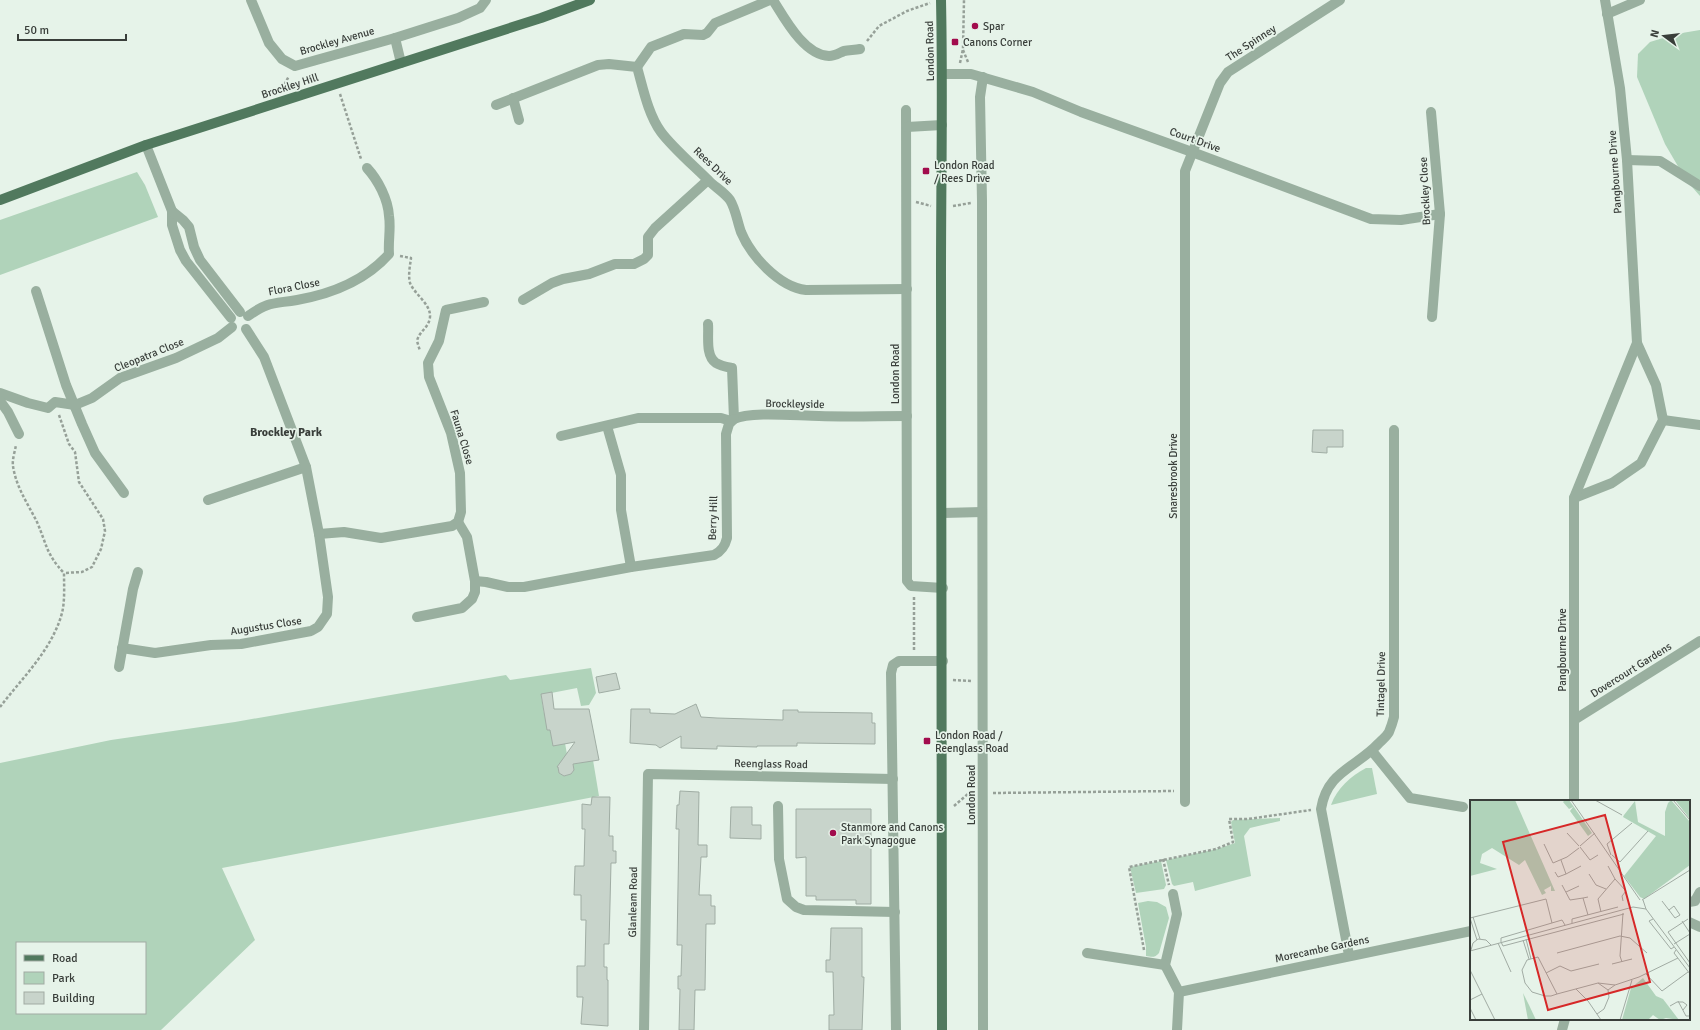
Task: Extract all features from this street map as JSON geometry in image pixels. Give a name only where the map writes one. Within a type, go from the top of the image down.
[{"type":"main road","name":"Brockley Hill","points":[[0,200],[146,145],[541,18],[590,0]]},
{"type":"main road","name":"London Road","points":[[937,1],[942,74],[942,1030]]},
{"type":"street","name":"Brockley Avenue","points":[[251,0],[269,43],[282,59],[294,66],[395,38],[458,18],[480,8],[486,0]]},
{"type":"street","points":[[496,105],[598,65],[609,64],[637,67],[651,47],[684,34],[702,35],[707,33],[715,23],[770,0]]},
{"type":"street","points":[[773,0],[793,31],[815,52],[829,56],[844,51],[860,49]]},
{"type":"street","name":"The Spinney","points":[[1192,152],[1220,83],[1228,72],[1340,0]]},
{"type":"street","name":"Pangbourne Drive","points":[[1605,0],[1620,88],[1628,160],[1637,343],[1656,385],[1663,420]]},
{"type":"street","points":[[1607,14],[1640,0]]},
{"type":"street","points":[[395,38],[402,63]]},
{"type":"street","name":"Rees Drive","points":[[637,67],[654,120],[662,132],[731,202],[741,231],[748,245],[760,261],[789,286],[806,290],[907,289]]},
{"type":"street","name":"Court Drive","points":[[942,74],[971,74],[1033,92],[1081,112],[1371,218],[1402,220],[1440,214]]},
{"type":"street","name":"London Road","points":[[983,77],[980,97],[982,200],[984,1030]]},
{"type":"street","points":[[513,98],[519,120]]},
{"type":"street","name":"London Road","points":[[906,110],[907,581],[914,587]]},
{"type":"street","name":"Brockley Close","points":[[1431,112],[1440,214],[1432,317]]},
{"type":"street","points":[[907,127],[942,125]]},
{"type":"street","points":[[146,145],[172,211],[172,225],[180,250],[186,261],[231,323],[240,331],[246,329],[250,322],[200,260],[194,247],[189,227],[172,211]]},
{"type":"street","name":"Snaresbrook Drive","points":[[1185,802],[1185,171],[1192,152]]},
{"type":"street","points":[[1628,160],[1660,161],[1700,186]]},
{"type":"street","points":[[367,168],[375,176],[388,206],[390,217],[389,254]]},
{"type":"street","points":[[523,300],[552,283],[563,279],[589,274],[615,264],[634,264],[644,259],[648,256],[648,237],[655,228],[708,180]]},
{"type":"street","name":"Flora Close","points":[[244,314],[272,303],[315,296],[344,286],[381,263],[389,254]]},
{"type":"street","points":[[36,290],[66,384],[82,424],[95,452],[124,493]]},
{"type":"street","points":[[428,363],[439,341],[446,310],[484,302]]},
{"type":"street","points":[[231,323],[234,314],[244,314]]},
{"type":"street","name":"Cleopatra Close","points":[[75,405],[92,398],[120,378],[176,358],[218,338],[231,323]]},
{"type":"street","points":[[708,324],[710,354],[713,361],[732,368],[732,420]]},
{"type":"street","points":[[246,329],[264,357],[306,467],[320,534],[344,532],[381,538],[452,526],[458,522],[468,537],[475,581],[475,592],[472,599],[462,608],[417,617]]},
{"type":"street","name":"Pangbourne Drive","points":[[1574,800],[1574,498],[1637,343]]},
{"type":"street","name":"Fauna Close","points":[[428,363],[429,377],[451,434],[460,473],[460,512],[458,522]]},
{"type":"street","points":[[0,393],[48,408],[55,402],[75,405]]},
{"type":"street","points":[[0,401],[8,412],[19,434]]},
{"type":"street","name":"Brockleyside","points":[[607,426],[638,418],[721,418],[732,420],[741,416],[776,415],[907,416]]},
{"type":"street","name":"Berry Hill","points":[[475,581],[508,587],[524,587],[631,567],[714,555],[723,548],[727,538],[726,434],[732,420]]},
{"type":"street","points":[[1574,498],[1612,483],[1641,462],[1663,420],[1700,425]]},
{"type":"street","points":[[561,436],[607,426],[621,475],[621,510],[631,567]]},
{"type":"street","name":"Tintagel Drive","points":[[1348,955],[1321,809],[1325,794],[1334,780],[1372,751],[1389,732],[1394,717],[1394,430]]},
{"type":"street","points":[[208,500],[262,480],[306,467]]},
{"type":"street","points":[[943,513],[982,512]]},
{"type":"street","name":"Augustus Close","points":[[122,648],[155,653],[196,646],[241,644],[311,631],[318,627],[327,614],[328,606],[320,534]]},
{"type":"street","points":[[119,667],[133,589],[138,572]]},
{"type":"street","points":[[914,587],[943,588]]},
{"type":"street","name":"Dovercourt Gardens","points":[[1574,720],[1700,641]]},
{"type":"street","points":[[896,1030],[891,673],[893,665],[899,662],[943,660]]},
{"type":"street","points":[[1372,751],[1410,798],[1463,807]]},
{"type":"street","name":"Reenglass Road","points":[[648,774],[893,779]]},
{"type":"street","name":"Glanleam Road","points":[[644,1030],[648,774]]},
{"type":"street","points":[[778,806],[779,859],[787,898],[796,907],[804,910],[895,912]]},
{"type":"street","points":[[1690,902],[1695,901],[1700,892]]},
{"type":"street","points":[[1173,894],[1177,914],[1165,965],[1178,992],[1177,1030]]},
{"type":"street","points":[[1690,922],[1700,927]]},
{"type":"street","name":"Morecambe Gardens","points":[[1178,992],[1348,955],[1470,931]]},
{"type":"street","points":[[1087,953],[1143,963],[1165,965]]},
{"type":"street","points":[[1562,1030],[1565,1020]]},
{"type":"path","points":[[960,62],[963,49],[964,0]]},
{"type":"path","points":[[860,49],[879,26],[907,11],[937,1]]},
{"type":"path","points":[[963,49],[971,68]]},
{"type":"path","points":[[274,104],[294,66]]},
{"type":"path","points":[[337,84],[361,161],[367,168]]},
{"type":"path","points":[[951,207],[982,200]]},
{"type":"path","points":[[389,254],[411,258],[410,282],[429,311],[429,322],[427,327],[420,332],[417,341],[418,347],[428,363]]},
{"type":"path","points":[[48,408],[58,410],[69,444],[75,452],[79,482],[103,519],[105,531],[101,549],[92,567],[82,572],[64,574]]},
{"type":"path","points":[[0,707],[49,643],[62,613],[64,574],[53,561],[44,543],[37,523],[18,485],[12,464],[19,434]]},
{"type":"path","points":[[914,587],[914,661]]},
{"type":"path","points":[[942,680],[982,681]]},
{"type":"path","points":[[954,809],[954,804],[969,793],[1185,791]]},
{"type":"path","points":[[1143,963],[1144,946],[1128,867],[1216,848],[1233,842],[1229,818],[1248,819],[1321,809]]},
{"type":"path","points":[[1164,859],[1168,884],[1173,894]]},
{"type":"green space","points":[[1700,30],[1700,196],[1686,180],[1665,144],[1637,77],[1638,54],[1650,42],[1676,34]]},
{"type":"green space","points":[[137,172],[145,185],[158,217],[0,275],[0,220]]},
{"type":"green space","points":[[591,668],[596,693],[589,705],[581,706],[577,688],[541,695],[544,713],[547,713],[553,745],[565,743],[568,760],[562,761],[558,766],[559,773],[564,776],[571,774],[574,770],[573,764],[593,760],[599,796],[222,868],[255,940],[161,1030],[0,1030],[0,763],[111,740],[235,722],[506,675],[510,680]]},
{"type":"green space","points":[[1366,768],[1372,768],[1377,794],[1331,805],[1337,793],[1345,783]]},
{"type":"green space","points":[[1280,818],[1280,821],[1250,828],[1244,836],[1251,876],[1195,891],[1193,882],[1174,886],[1172,884],[1166,860],[1217,849],[1235,843],[1231,822],[1233,820]]},
{"type":"green space","points":[[1161,861],[1166,885],[1164,889],[1136,893],[1130,867]]},
{"type":"green space","points":[[1148,901],[1157,902],[1166,907],[1169,918],[1159,953],[1153,957],[1146,956],[1146,947],[1138,903]]},
{"type":"building","points":[[1313,430],[1343,430],[1343,447],[1327,447],[1327,453],[1312,452]]},
{"type":"building","points":[[616,673],[620,689],[599,693],[596,677]]},
{"type":"building","points":[[552,692],[554,709],[589,709],[599,760],[573,764],[574,770],[571,774],[564,776],[559,773],[557,767],[575,742],[553,746],[550,730],[547,730],[541,694]]},
{"type":"building","points":[[696,704],[701,717],[717,718],[783,720],[783,710],[798,710],[798,712],[872,713],[872,723],[875,723],[875,744],[797,743],[797,746],[717,746],[717,749],[681,748],[681,736],[660,748],[656,745],[630,743],[631,709],[650,709],[650,713],[675,714]]},
{"type":"building","points":[[680,791],[699,792],[698,845],[707,845],[707,857],[701,857],[699,895],[711,895],[711,906],[715,906],[715,924],[706,924],[705,990],[695,990],[694,1030],[679,1030],[680,989],[678,989],[678,976],[681,976],[682,945],[677,945],[679,829],[676,829],[677,805],[679,805]]},
{"type":"building","points":[[592,797],[610,797],[609,836],[613,836],[613,851],[616,851],[616,863],[611,863],[609,944],[604,944],[604,967],[607,967],[608,980],[608,1026],[581,1024],[583,997],[577,997],[577,966],[585,966],[586,920],[581,920],[581,895],[574,895],[575,866],[584,866],[585,829],[582,829],[582,804],[591,805]]},
{"type":"building","points":[[731,807],[752,807],[752,825],[761,825],[761,839],[730,838]]},
{"type":"building","name":"Stanmore and Canons Park Synagogue","points":[[796,809],[871,809],[871,904],[856,904],[856,900],[816,900],[816,896],[806,896],[806,857],[796,858]]},
{"type":"building","points":[[831,928],[862,928],[862,977],[864,977],[862,1030],[829,1030],[829,1015],[834,1015],[833,972],[826,972],[826,960],[830,960]]},
{"type":"place","name":"Spar","points":[[975,26]]},
{"type":"place","name":"Canons Corner","points":[[955,42]]},
{"type":"place","name":"London Road / Rees Drive","points":[[926,171]]},
{"type":"place","name":"London Road / Reenglass Road","points":[[927,741]]},
{"type":"place","name":"Stanmore and Canons Park Synagogue","points":[[833,833]]},
{"type":"district","name":"Brockley Park","points":[[286,432]]}]
